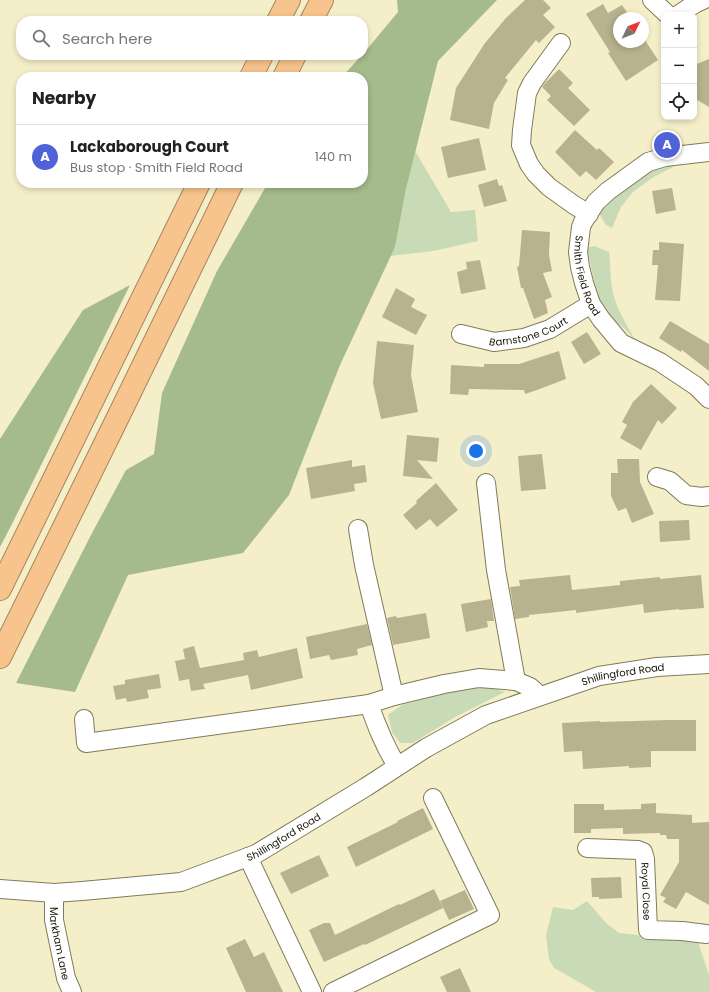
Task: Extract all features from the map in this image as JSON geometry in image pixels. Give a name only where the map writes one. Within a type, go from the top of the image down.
[{"type":"highway","points":[[281,16],[289,0]]},
{"type":"highway","points":[[314,16],[322,0]]},
{"type":"highway","points":[[254,72],[260,60]]},
{"type":"highway","points":[[286,72],[292,60]]},
{"type":"highway","points":[[0,589],[197,188]]},
{"type":"highway","points":[[0,657],[230,188]]},
{"type":"street","points":[[652,0],[665,12]]},
{"type":"street","points":[[682,12],[703,0]]},
{"type":"street","points":[[561,43],[532,83],[527,93],[521,145],[529,164],[536,174],[549,187],[589,214]]},
{"type":"street","name":"Smith Field Road","points":[[709,152],[665,157],[648,162],[608,191],[596,202],[581,227],[578,252],[580,267],[591,304],[601,319],[621,343],[665,366],[696,386],[709,399]]},
{"type":"street","name":"Barnstone Court","points":[[462,334],[494,342],[524,338],[550,329],[591,304]]},
{"type":"street","points":[[657,477],[670,481],[686,495],[702,497],[709,496]]},
{"type":"street","points":[[486,483],[496,570],[516,681]]},
{"type":"street","points":[[358,529],[364,566],[394,696]]},
{"type":"street","name":"Shillingford Road","points":[[0,889],[54,893],[181,882],[256,854],[323,814],[426,748],[486,715],[599,676],[658,668],[709,664]]},
{"type":"street","points":[[84,719],[86,742],[369,704],[394,696],[444,684],[479,678],[516,681],[530,687],[540,696]]},
{"type":"street","points":[[369,704],[380,735],[397,766]]},
{"type":"street","points":[[333,992],[490,915],[433,798]]},
{"type":"street","name":"Royal Close","points":[[587,848],[638,850],[643,852],[645,859],[648,930],[682,931],[708,938]]},
{"type":"street","points":[[248,857],[312,992]]},
{"type":"street","name":"Markham Lane","points":[[54,893],[54,920],[66,978],[72,992]]},
{"type":"green space","points":[[397,0],[497,0],[438,61],[406,189],[395,247],[340,365],[289,495],[243,553],[128,575],[75,692],[16,683],[91,535],[126,470],[154,454],[162,393],[217,271],[265,188],[368,188],[368,72],[347,72],[357,60],[368,60],[368,48],[398,12]]},
{"type":"green space","points":[[415,151],[451,212],[475,210],[478,241],[433,251],[390,256],[395,247]]},
{"type":"green space","points":[[671,164],[673,167],[652,178],[633,192],[621,207],[612,228],[606,225],[599,213],[615,191],[636,177]]},
{"type":"green space","points":[[594,246],[609,252],[613,293],[622,317],[635,340],[625,329],[612,319],[600,300],[587,248]]},
{"type":"green space","points":[[130,285],[0,547],[0,439],[83,310]]},
{"type":"green space","points":[[489,687],[505,692],[455,717],[413,743],[400,743],[392,732],[388,715],[402,705],[463,688]]},
{"type":"green space","points":[[587,901],[606,923],[619,933],[698,942],[709,975],[709,992],[596,992],[554,968],[549,959],[546,935],[553,907],[573,910]]},
{"type":"building","points":[[525,0],[543,0],[551,8],[543,15],[555,27],[539,43],[536,40],[505,78],[508,80],[494,103],[489,129],[450,120],[456,88],[485,43],[506,18]]},
{"type":"building","points":[[603,4],[608,13],[622,5],[627,12],[613,12],[613,48],[649,48],[649,46],[658,60],[626,81],[586,14]]},
{"type":"building","points":[[709,59],[709,107],[697,100],[697,64]]},
{"type":"building","points":[[559,69],[573,83],[568,88],[590,110],[574,126],[547,100],[551,96],[542,87]]},
{"type":"building","points":[[575,130],[597,150],[599,148],[614,162],[596,180],[586,171],[580,177],[555,152]]},
{"type":"building","points":[[479,138],[486,170],[448,178],[441,147]]},
{"type":"building","points":[[497,179],[499,186],[502,185],[507,201],[484,207],[478,185]]},
{"type":"building","points":[[672,188],[676,210],[656,214],[652,191]]},
{"type":"building","points":[[522,230],[550,232],[549,255],[552,271],[543,273],[552,297],[545,300],[548,313],[534,319],[523,288],[521,288],[517,267],[519,266]]},
{"type":"building","points":[[659,242],[684,244],[680,301],[655,300],[658,265],[652,265],[653,250],[659,250]]},
{"type":"building","points":[[480,260],[486,289],[461,294],[457,272],[467,269],[466,262]]},
{"type":"building","points":[[396,288],[415,299],[411,307],[427,315],[416,335],[382,317]]},
{"type":"building","points":[[670,321],[709,344],[709,371],[682,350],[681,352],[659,338]]},
{"type":"building","points":[[587,332],[601,354],[584,364],[571,342]]},
{"type":"building","points":[[377,341],[414,345],[411,375],[418,412],[381,419],[373,383]]},
{"type":"building","points":[[559,351],[566,379],[525,394],[524,390],[469,389],[468,395],[450,394],[451,365],[484,367],[484,364],[519,364]]},
{"type":"building","points":[[651,384],[677,408],[662,424],[658,420],[641,450],[620,438],[627,425],[622,422],[633,402]]},
{"type":"building","points":[[407,435],[439,438],[437,462],[417,460],[433,479],[403,476]]},
{"type":"building","points":[[542,454],[546,489],[521,491],[518,456]]},
{"type":"building","points":[[617,459],[639,459],[640,482],[654,514],[632,523],[626,508],[618,511],[611,496],[611,473],[618,473]]},
{"type":"building","points":[[352,460],[352,467],[365,465],[367,482],[354,484],[355,491],[311,499],[306,468]]},
{"type":"building","points":[[436,483],[458,510],[437,527],[430,519],[416,530],[403,515]]},
{"type":"building","points":[[689,520],[690,540],[660,542],[659,521]]},
{"type":"building","points":[[570,575],[572,590],[620,585],[620,581],[701,575],[704,608],[644,613],[643,604],[576,613],[576,610],[529,615],[529,617],[515,619],[510,587],[520,586],[519,580]]},
{"type":"building","points":[[491,599],[494,621],[487,621],[488,627],[466,632],[461,604]]},
{"type":"building","points":[[426,613],[430,638],[393,645],[387,618],[396,616],[397,618]]},
{"type":"building","points":[[367,624],[372,645],[357,649],[358,655],[331,660],[329,655],[310,659],[306,637]]},
{"type":"building","points":[[194,646],[200,668],[244,660],[243,653],[257,650],[259,657],[297,648],[303,678],[251,690],[248,675],[203,684],[205,689],[191,691],[189,679],[179,681],[175,661],[185,659],[183,649]]},
{"type":"building","points":[[159,674],[161,688],[147,690],[149,698],[127,702],[126,698],[116,700],[113,686],[125,684],[125,680]]},
{"type":"building","points":[[696,720],[696,751],[651,751],[651,767],[629,768],[629,766],[583,769],[582,751],[564,752],[562,723]]},
{"type":"building","points":[[656,803],[656,813],[692,815],[692,823],[709,822],[709,905],[686,892],[676,909],[663,902],[666,898],[660,895],[679,862],[679,839],[667,839],[666,835],[660,835],[660,833],[623,834],[623,828],[591,829],[591,833],[574,833],[574,804],[604,804],[604,810],[641,809],[641,804]]},
{"type":"building","points":[[423,808],[433,829],[356,867],[347,847]]},
{"type":"building","points":[[319,855],[329,876],[291,894],[280,873]]},
{"type":"building","points":[[621,877],[622,898],[599,899],[599,897],[592,897],[591,878]]},
{"type":"building","points":[[434,889],[443,908],[365,945],[364,944],[324,962],[309,930],[324,923],[330,923],[335,935]]},
{"type":"building","points":[[465,890],[474,909],[449,920],[440,901]]},
{"type":"building","points":[[245,939],[254,957],[264,952],[283,992],[246,992],[226,948]]},
{"type":"building","points":[[460,968],[471,992],[447,992],[440,977]]},
{"type":"place","name":"Lackaborough Court","points":[[667,145]]}]
